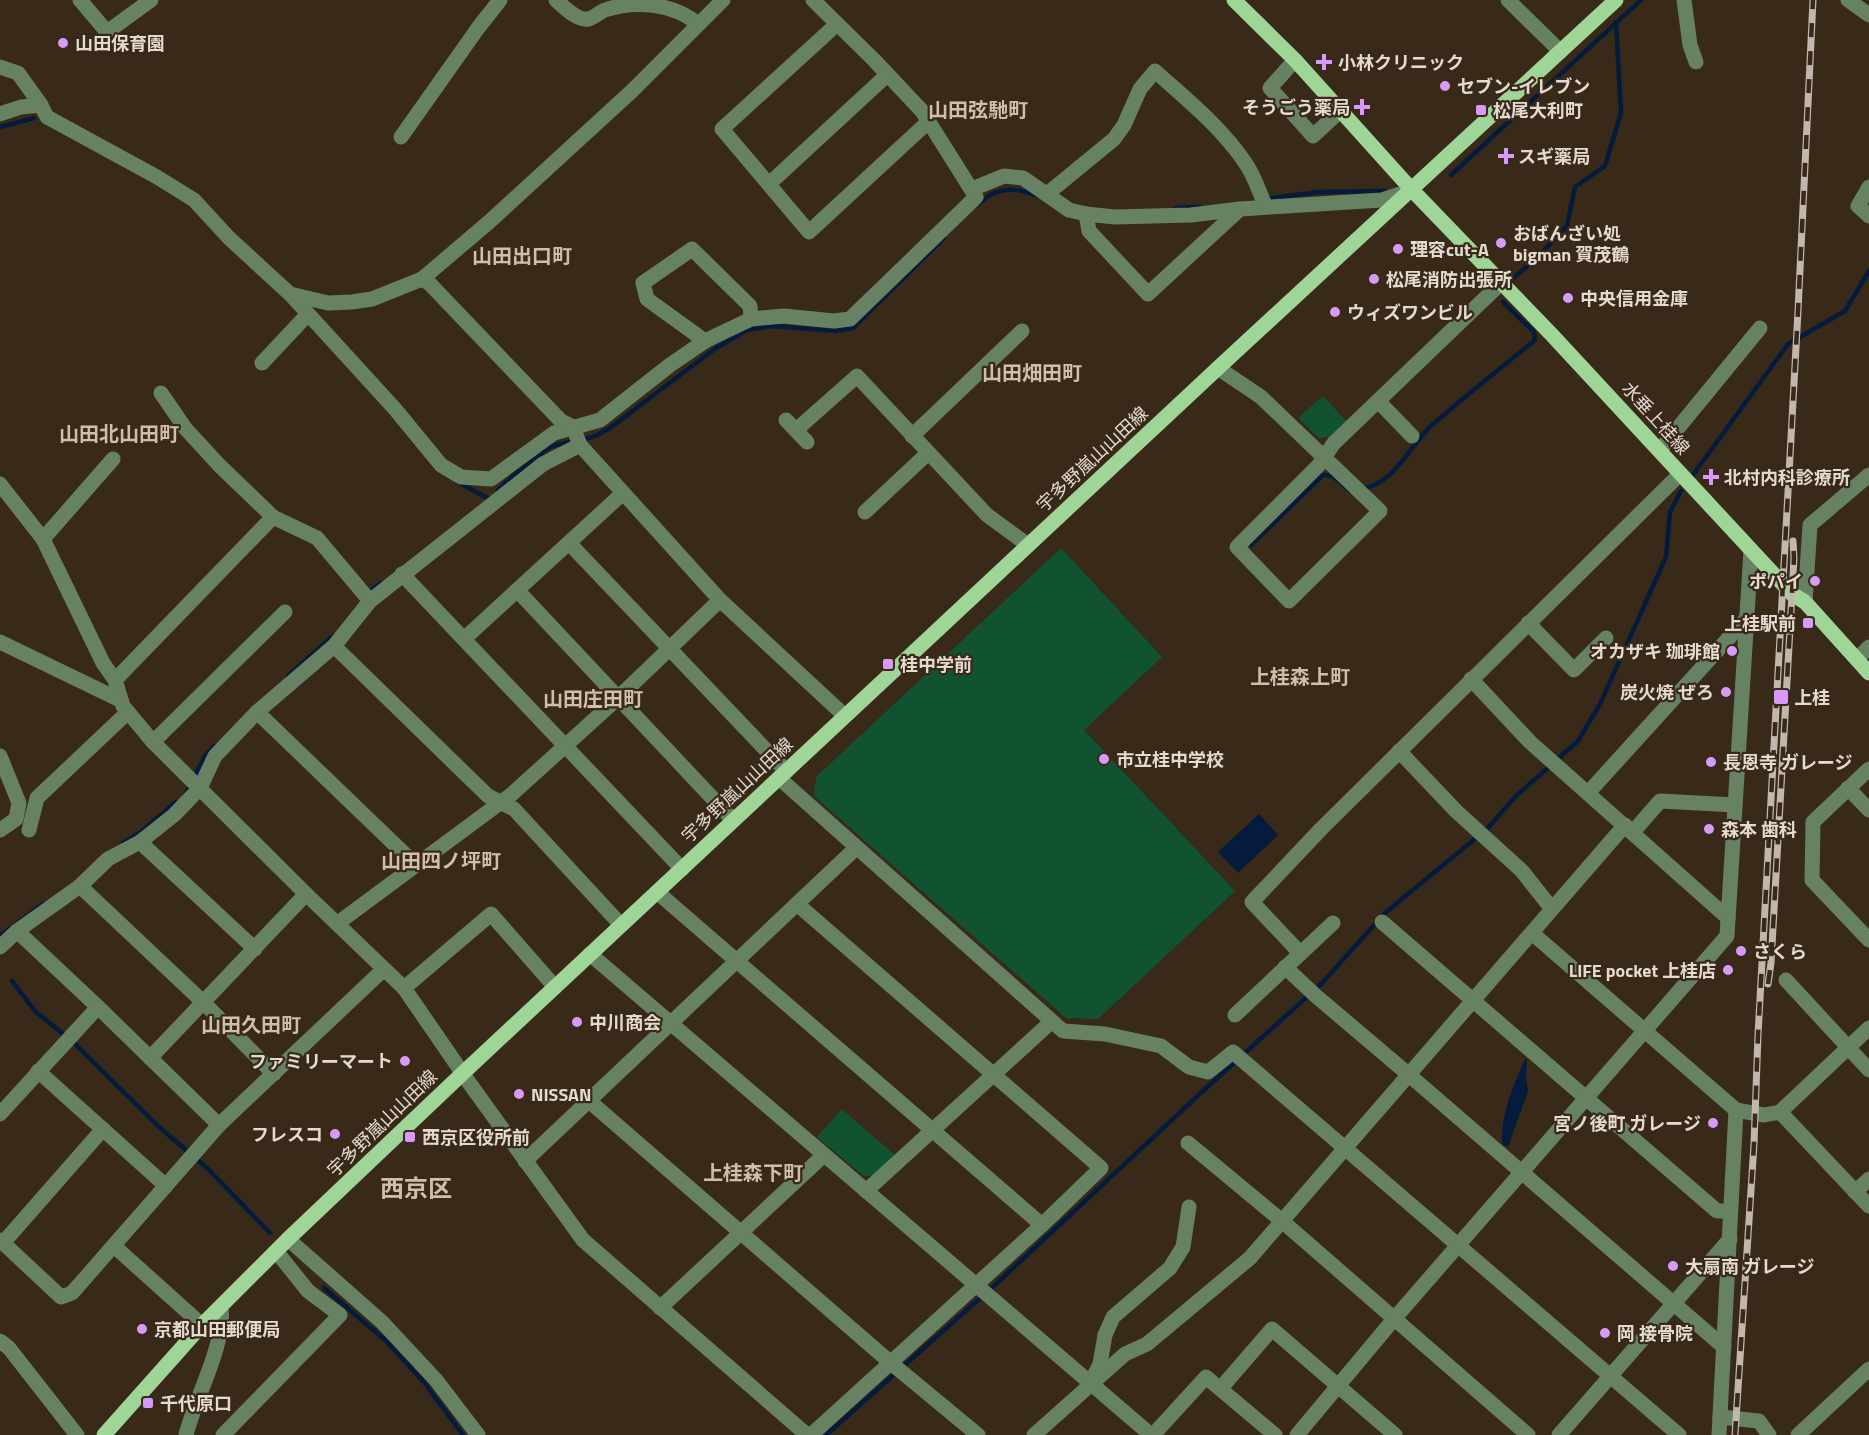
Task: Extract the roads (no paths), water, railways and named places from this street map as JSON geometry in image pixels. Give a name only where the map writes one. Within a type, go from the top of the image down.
[{"type":"main road","points":[[1234,0],[1295,60],[1412,190]]},
{"type":"main road","name":"宇多野嵐山山田線","points":[[104,1435],[202,1325],[288,1239],[733,820],[1616,0]]},
{"type":"main road","name":"水垂上桂線","points":[[1412,190],[1660,450],[1750,550],[1792,594],[1805,602],[1869,673]]},
{"type":"street","points":[[80,0],[107,32],[151,0]]},
{"type":"street","points":[[401,137],[500,0]]},
{"type":"street","points":[[556,0],[580,19],[588,19],[609,5],[631,2],[655,4],[686,14],[698,24]]},
{"type":"street","points":[[290,294],[328,303],[352,302],[372,299],[422,279],[489,222],[633,90],[723,0]]},
{"type":"street","points":[[0,67],[18,73],[47,117],[157,177],[194,200],[229,238],[290,294],[395,409],[441,465],[461,477],[491,479],[554,433],[600,420],[670,365],[705,341],[751,319],[784,316],[834,321],[850,319],[976,197],[922,111],[813,0]]},
{"type":"street","points":[[1508,0],[1560,51]]},
{"type":"street","points":[[1684,0],[1690,45],[1696,62]]},
{"type":"street","points":[[1848,0],[1869,15]]},
{"type":"street","points":[[837,24],[722,129],[809,232],[928,122]]},
{"type":"street","points":[[1295,60],[1270,88],[1313,136],[1341,110]]},
{"type":"street","points":[[1047,195],[1114,139],[1124,125],[1140,88],[1155,71],[1230,142],[1246,163],[1266,207]]},
{"type":"street","points":[[769,184],[887,75]]},
{"type":"street","points":[[0,114],[21,107],[41,105]]},
{"type":"street","points":[[972,189],[1004,176],[1023,178],[1069,210],[1115,217],[1191,215],[1240,209],[1382,200],[1412,190]]},
{"type":"street","points":[[1869,187],[1858,206],[1869,216]]},
{"type":"street","points":[[1086,214],[1089,231],[1148,294],[1240,209]]},
{"type":"street","points":[[705,341],[647,299],[644,283],[693,249],[750,306],[751,319]]},
{"type":"street","points":[[422,279],[430,284],[561,421],[573,427],[580,445],[720,600],[845,716]]},
{"type":"street","points":[[1218,368],[1261,397],[1324,455],[1380,511],[1289,601],[1237,547],[1318,466],[1324,455],[1334,443],[1502,282]]},
{"type":"street","points":[[262,363],[308,314]]},
{"type":"street","points":[[1660,450],[1760,328]]},
{"type":"street","points":[[912,436],[1022,331]]},
{"type":"street","points":[[807,442],[791,425],[857,376],[987,515],[1028,545]]},
{"type":"street","points":[[161,393],[185,428],[219,465],[273,517],[317,538],[370,601]]},
{"type":"street","points":[[1378,401],[1412,436]]},
{"type":"street","points":[[0,947],[16,931],[80,886],[108,860],[140,842],[174,815],[200,788],[215,756],[257,712],[334,646],[370,601],[543,464],[580,445]]},
{"type":"street","points":[[865,512],[928,453]]},
{"type":"street","points":[[43,539],[112,459]]},
{"type":"street","points":[[1300,953],[1252,902],[1320,829],[1680,474]]},
{"type":"street","points":[[1805,602],[1810,525],[1869,475]]},
{"type":"street","points":[[0,484],[43,539],[103,663],[115,680],[124,706],[153,742],[404,988],[582,1240],[809,1435],[1042,1225],[1101,1168],[796,904]]},
{"type":"street","points":[[465,638],[623,493]]},
{"type":"street","points":[[115,680],[273,517]]},
{"type":"street","points":[[569,543],[669,648],[782,775],[856,848],[1051,1022],[1063,1031],[1105,1034],[1161,1046],[1189,1067],[1208,1072],[1233,1052],[1678,1435]]},
{"type":"street","points":[[1297,1435],[1457,1245],[1727,936],[1750,550]]},
{"type":"street","points":[[402,574],[682,869]]},
{"type":"street","points":[[517,590],[733,820]]},
{"type":"street","points":[[338,923],[512,794],[618,698],[720,600]]},
{"type":"street","points":[[153,742],[285,612]]},
{"type":"street","points":[[1588,793],[1746,619]]},
{"type":"street","points":[[1528,623],[1574,670],[1606,638]]},
{"type":"street","points":[[0,642],[124,706]]},
{"type":"street","points":[[334,646],[488,796],[514,809],[621,925]]},
{"type":"street","points":[[1857,659],[1869,647]]},
{"type":"street","points":[[1472,679],[1530,741],[1728,918]]},
{"type":"street","points":[[29,830],[37,798],[124,706]]},
{"type":"street","points":[[257,712],[416,865]]},
{"type":"street","points":[[1399,751],[1456,811],[1522,871],[1552,909]]},
{"type":"street","points":[[0,756],[19,803],[16,819],[0,830]]},
{"type":"street","points":[[1869,768],[1813,822],[1812,880],[1869,940]]},
{"type":"street","points":[[1848,788],[1869,810]]},
{"type":"street","points":[[1034,1435],[1125,1354],[1147,1344],[1250,1258],[1552,909],[1629,829],[1660,801],[1735,805]]},
{"type":"street","points":[[140,842],[255,949]]},
{"type":"street","points":[[525,1161],[856,848]]},
{"type":"street","points":[[80,886],[203,1002],[274,1074]]},
{"type":"street","points":[[657,892],[1042,1225]]},
{"type":"street","points":[[150,1058],[306,894]]},
{"type":"street","points":[[404,988],[491,914],[555,987]]},
{"type":"street","points":[[1382,922],[1717,1211],[1730,1211]]},
{"type":"street","points":[[1234,1015],[1333,923]]},
{"type":"street","points":[[16,931],[219,1125]]},
{"type":"street","points":[[1532,933],[1736,1110],[1764,1114],[1779,1112],[1869,1028]]},
{"type":"street","points":[[590,954],[1148,1434],[1206,1377],[1275,1435]]},
{"type":"street","points":[[1285,967],[1724,1347]]},
{"type":"street","points":[[103,1129],[2,1241],[61,1297],[72,1293],[219,1125],[384,969]]},
{"type":"street","points":[[1786,980],[1869,1070]]},
{"type":"street","points":[[0,1114],[98,1007]]},
{"type":"street","points":[[867,1191],[1051,1022]]},
{"type":"street","points":[[39,1071],[166,1186]]},
{"type":"street","points":[[588,1100],[891,1363],[978,1435]]},
{"type":"street","points":[[1719,1435],[1736,1110]]},
{"type":"street","points":[[1779,1112],[1869,1206]]},
{"type":"street","points":[[1188,1143],[1282,1221],[1528,1435]]},
{"type":"street","points":[[660,1308],[824,1155]]},
{"type":"street","points":[[1855,1192],[1869,1179]]},
{"type":"street","points":[[1091,1383],[1100,1364],[1105,1335],[1113,1317],[1170,1268],[1183,1247],[1189,1207]]},
{"type":"street","points":[[288,1239],[382,1322],[436,1380],[478,1435]]},
{"type":"street","points":[[1559,1435],[1730,1239]]},
{"type":"street","points":[[114,1246],[202,1325]]},
{"type":"street","points":[[223,1435],[340,1314],[308,1291],[276,1251]]},
{"type":"street","points":[[186,1435],[218,1339],[222,1320],[220,1308]]},
{"type":"street","points":[[1221,1388],[1272,1329],[1395,1435]]},
{"type":"street","points":[[0,1341],[9,1348],[77,1435]]},
{"type":"street","points":[[1798,1435],[1869,1369]]},
{"type":"street","points":[[1720,1417],[1759,1421],[1770,1435]]},
{"type":"water","points":[[1259,814],[1278,835],[1238,873],[1218,852]]},
{"type":"water","points":[[1525,1059],[1527,1060],[1528,1091],[1508,1147],[1502,1144],[1503,1121]]},
{"type":"waterway","points":[[1451,175],[1641,0]]},
{"type":"waterway","points":[[1511,280],[1537,258],[1567,226],[1575,187],[1605,166],[1621,113],[1616,22]]},
{"type":"waterway","points":[[0,127],[34,118]]},
{"type":"waterway","points":[[980,203],[996,192],[1008,190],[1041,196]]},
{"type":"waterway","points":[[1265,199],[1319,192],[1385,191]]},
{"type":"waterway","points":[[1175,208],[1200,207]]},
{"type":"waterway","points":[[498,490],[551,446],[593,437],[610,428],[716,348],[747,330],[772,326],[834,331],[853,328],[944,238]]},
{"type":"waterway","points":[[1693,475],[1788,344],[1845,311],[1869,271]]},
{"type":"waterway","points":[[1361,489],[1383,480],[1393,472],[1432,425],[1535,340],[1534,332],[1503,302]]},
{"type":"waterway","points":[[1251,545],[1323,475],[1333,476],[1350,491]]},
{"type":"waterway","points":[[456,481],[489,499]]},
{"type":"waterway","points":[[826,1435],[996,1284],[1321,984],[1385,913],[1488,828],[1515,797],[1578,741],[1600,704],[1666,557],[1670,512],[1681,491]]},
{"type":"waterway","points":[[366,594],[381,583]]},
{"type":"waterway","points":[[288,676],[333,636]]},
{"type":"waterway","points":[[185,795],[205,756],[214,746]]},
{"type":"waterway","points":[[123,843],[141,832],[176,802]]},
{"type":"waterway","points":[[0,936],[43,904]]},
{"type":"waterway","points":[[12,981],[35,1011],[73,1042],[158,1126],[208,1169],[270,1233]]},
{"type":"waterway","points":[[324,1288],[385,1340],[423,1381],[463,1435]]},
{"type":"railway","points":[[1735,1435],[1754,1144],[1813,0]]},
{"type":"railway","points":[[1768,984],[1794,558],[1793,541]]},
{"type":"place","name":"山田保育園","points":[[63,43]]},
{"type":"place","name":"小林クリニック","points":[[1324,62]]},
{"type":"place","name":"セブン-イレブン","points":[[1445,86]]},
{"type":"place","name":"そうごう薬局","points":[[1362,107]]},
{"type":"place","name":"松尾大利町","points":[[1481,110]]},
{"type":"place","name":"スギ薬局","points":[[1506,156]]},
{"type":"place","name":"おばんざい処 bigman 賀茂鶴","points":[[1501,243]]},
{"type":"place","name":"理容cut-A","points":[[1398,249]]},
{"type":"place","name":"松尾消防出張所","points":[[1374,279]]},
{"type":"place","name":"中央信用金庫","points":[[1568,298]]},
{"type":"place","name":"ウィズワンビル","points":[[1335,312]]},
{"type":"place","name":"北村内科診療所","points":[[1711,477]]},
{"type":"place","name":"ポパイ","points":[[1815,581]]},
{"type":"place","name":"上桂駅前","points":[[1808,623]]},
{"type":"place","name":"オカザキ 珈琲館","points":[[1732,651]]},
{"type":"place","name":"桂中学前","points":[[888,664]]},
{"type":"place","name":"炭火焼 ぜろ","points":[[1726,692]]},
{"type":"place","name":"上桂","points":[[1781,697]]},
{"type":"place","name":"市立桂中学校","points":[[1104,759]]},
{"type":"place","name":"長恩寺 ガレージ","points":[[1711,762]]},
{"type":"place","name":"森本 歯科","points":[[1709,829]]},
{"type":"place","name":"さくら","points":[[1741,951]]},
{"type":"place","name":"LIFE pocket 上桂店","points":[[1728,970]]},
{"type":"place","name":"中川商会","points":[[577,1022]]},
{"type":"place","name":"ファミリーマート","points":[[405,1061]]},
{"type":"place","name":"NISSAN","points":[[519,1094]]},
{"type":"place","name":"宮ノ後町 ガレージ","points":[[1713,1123]]},
{"type":"place","name":"フレスコ","points":[[335,1134]]},
{"type":"place","name":"西京区役所前","points":[[410,1137]]},
{"type":"place","name":"大扇南 ガレージ","points":[[1673,1266]]},
{"type":"place","name":"京都山田郵便局","points":[[142,1329]]},
{"type":"place","name":"岡 接骨院","points":[[1605,1333]]},
{"type":"place","name":"千代原口","points":[[148,1403]]},
{"type":"district","name":"山田弦馳町","points":[[978,109]]},
{"type":"district","name":"山田出口町","points":[[522,255]]},
{"type":"district","name":"山田畑田町","points":[[1032,372]]},
{"type":"district","name":"山田北山田町","points":[[119,433]]},
{"type":"district","name":"上桂森上町","points":[[1300,676]]},
{"type":"district","name":"山田庄田町","points":[[593,698]]},
{"type":"district","name":"山田四ノ坪町","points":[[441,860]]},
{"type":"district","name":"山田久田町","points":[[251,1024]]},
{"type":"district","name":"上桂森下町","points":[[753,1172]]},
{"type":"district","name":"西京区","points":[[416,1188]]}]
